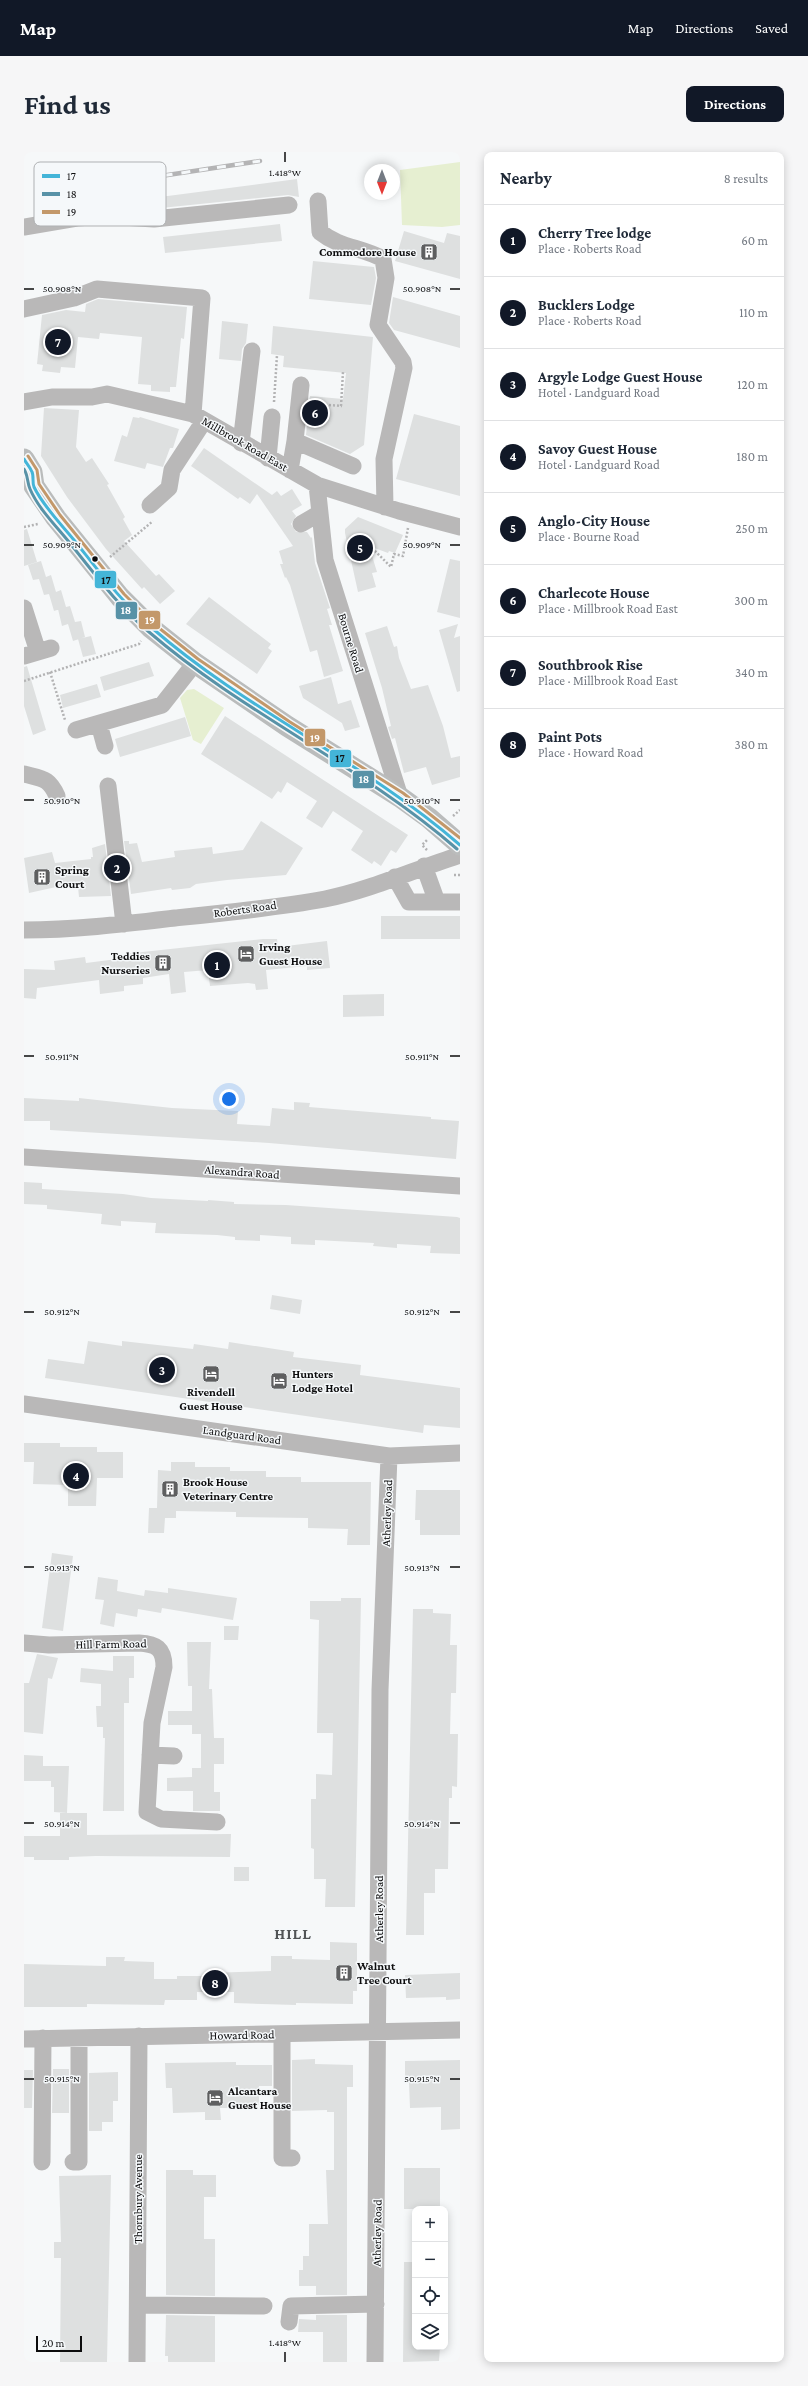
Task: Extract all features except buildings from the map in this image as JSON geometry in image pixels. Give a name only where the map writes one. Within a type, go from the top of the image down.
[{"type":"main road","points":[[24,459],[32,472],[29,483],[97,568],[151,628],[195,663],[298,733],[400,797],[429,818],[460,845]]},
{"type":"street","points":[[318,201],[320,232],[333,242],[368,251],[383,259],[386,269],[378,325],[403,362],[404,368],[384,459],[385,507]]},
{"type":"street","points":[[166,218],[289,205]]},
{"type":"street","points":[[24,227],[34,225]]},
{"type":"street","points":[[24,309],[74,298],[97,289],[202,298],[198,418],[172,470],[169,488],[155,510]]},
{"type":"street","points":[[241,443],[252,351]]},
{"type":"street","points":[[290,470],[295,441],[301,385]]},
{"type":"street","name":"Millbrook Road East","points":[[24,402],[52,397],[92,397],[107,394],[198,418],[317,485],[385,507],[460,527]]},
{"type":"street","points":[[268,458],[272,417]]},
{"type":"street","points":[[295,441],[353,466]]},
{"type":"street","name":"Bourne Road","points":[[317,485],[325,560],[400,797]]},
{"type":"street","points":[[301,524],[320,513]]},
{"type":"street","points":[[24,608],[38,652]]},
{"type":"street","points":[[76,730],[162,705],[195,663]]},
{"type":"street","points":[[99,724],[105,746]]},
{"type":"street","points":[[24,774],[44,779],[52,784],[57,796]]},
{"type":"street","points":[[108,786],[124,924]]},
{"type":"street","name":"Roberts Road","points":[[24,930],[64,930],[124,924],[325,899],[371,887],[424,866],[460,855]]},
{"type":"street","points":[[424,866],[436,902]]},
{"type":"street","points":[[395,877],[409,902],[460,902]]},
{"type":"street","name":"Alexandra Road","points":[[24,1157],[460,1186]]},
{"type":"street","name":"Landguard Road","points":[[24,1404],[389,1456],[460,1454]]},
{"type":"street","name":"Atherley Road","points":[[376,2362],[380,1690],[389,1456]]},
{"type":"street","name":"Hill Farm Road","points":[[24,1643],[49,1646],[139,1643],[153,1644],[160,1648],[164,1658],[164,1667],[152,1723],[147,1812],[161,1819],[217,1822]]},
{"type":"street","points":[[150,1755],[174,1756]]},
{"type":"street","name":"Howard Road","points":[[24,2039],[379,2033],[460,2030]]},
{"type":"street","points":[[282,2034],[282,2158],[292,2158]]},
{"type":"street","name":"Thornbury Avenue","points":[[137,2362],[139,2036]]},
{"type":"street","points":[[42,2162],[43,2038]]},
{"type":"street","points":[[73,2162],[79,2162],[79,2038]]},
{"type":"street","points":[[289,2322],[291,2306],[376,2304]]},
{"type":"street","points":[[138,2305],[264,2306]]},
{"type":"path","points":[[272,417],[278,355]]},
{"type":"path","points":[[329,404],[342,406],[343,372]]},
{"type":"path","points":[[97,568],[155,510]]},
{"type":"path","points":[[372,548],[391,567],[394,554],[403,556],[410,514]]},
{"type":"path","points":[[24,527],[38,524]]},
{"type":"path","points":[[24,681],[139,644],[151,628]]},
{"type":"path","points":[[50,672],[66,725],[76,730]]},
{"type":"green space","points":[[460,162],[460,225],[442,227],[402,225],[400,170]]},
{"type":"green space","points":[[194,689],[224,708],[201,744],[193,740],[180,698],[187,690]]},
{"type":"railway","points":[[166,175],[260,161]]},
{"type":"transit line","name":"19","points":[[28,456],[37,470],[39,484],[60,515],[124,594],[154,624],[198,659],[290,722],[403,793],[460,838]]},
{"type":"transit line","name":"17","points":[[24,459],[33,474],[34,487],[47,508],[120,597],[152,628],[189,658],[227,685],[385,788],[423,815],[460,845]]},
{"type":"transit line","name":"18","points":[[24,469],[33,496],[42,510],[117,600],[149,632],[224,689],[343,765],[420,819],[457,849]]},
{"type":"place","name":"Commodore House","points":[[429,252]]},
{"type":"place","name":"Southbrook Rise","points":[[58,342]]},
{"type":"place","name":"Charlecote House","points":[[315,413]]},
{"type":"place","name":"Anglo-City House","points":[[360,548]]},
{"type":"place","name":"Bucklers Lodge","points":[[117,868]]},
{"type":"place","name":"Spring Court","points":[[42,877]]},
{"type":"place","name":"Irving Guest House","points":[[246,954]]},
{"type":"place","name":"Teddies Nurseries","points":[[163,963]]},
{"type":"place","name":"Cherry Tree lodge","points":[[217,965]]},
{"type":"place","name":"Argyle Lodge Guest House","points":[[162,1370]]},
{"type":"place","name":"Rivendell Guest House","points":[[211,1374]]},
{"type":"place","name":"Hunters Lodge Hotel","points":[[279,1381]]},
{"type":"place","name":"Savoy Guest House","points":[[76,1476]]},
{"type":"place","name":"Brook House Veterinary Centre","points":[[170,1489]]},
{"type":"place","name":"Walnut Tree Court","points":[[344,1973]]},
{"type":"place","name":"Paint Pots","points":[[215,1983]]},
{"type":"place","name":"Alcantara Guest House","points":[[215,2098]]},
{"type":"district","name":"HILL","points":[[293,1933]]}]
